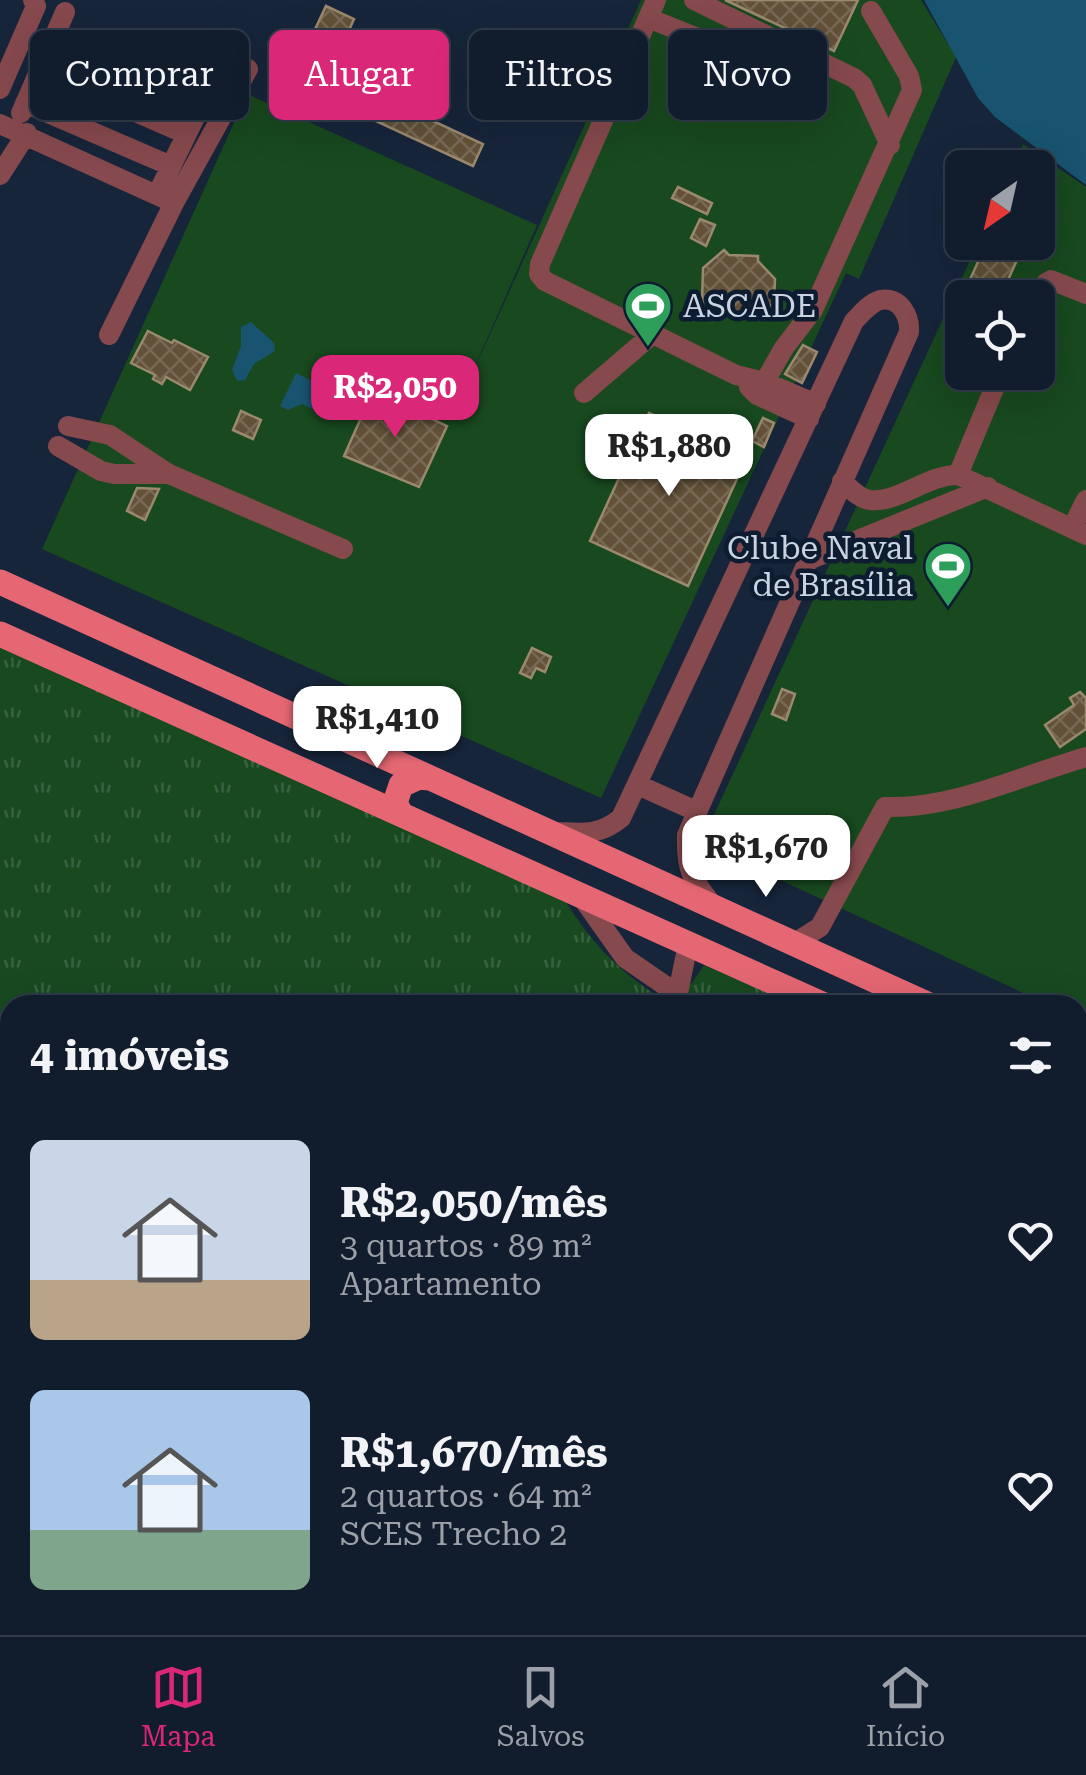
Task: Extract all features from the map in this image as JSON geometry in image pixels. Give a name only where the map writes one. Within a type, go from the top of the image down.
[{"type":"main road","points":[[0,582],[907,995]]},
{"type":"main road","points":[[0,634],[802,995]]},
{"type":"main road","points":[[401,814],[395,803],[401,785],[419,777],[430,778]]},
{"type":"street","points":[[0,89],[36,6],[33,0]]},
{"type":"street","points":[[694,0],[756,30]]},
{"type":"street","points":[[694,30],[652,9],[540,264],[539,274],[545,281],[813,412]]},
{"type":"street","points":[[761,388],[784,348],[813,310],[912,90],[912,83],[871,10]]},
{"type":"street","points":[[57,30],[65,12]]},
{"type":"street","points":[[827,65],[862,85],[890,144]]},
{"type":"street","points":[[0,175],[30,94]]},
{"type":"street","points":[[26,103],[171,166]]},
{"type":"street","points":[[154,120],[186,134]]},
{"type":"street","points":[[166,199],[171,166],[193,120]]},
{"type":"street","points":[[109,336],[166,199],[216,120]]},
{"type":"street","points":[[14,129],[166,199]]},
{"type":"street","points":[[1055,282],[1086,294]]},
{"type":"street","points":[[548,831],[592,834],[605,831],[621,818],[854,321],[880,300],[902,307],[910,320],[909,332],[687,835],[686,859],[692,878],[715,907]]},
{"type":"street","points":[[584,393],[654,333]]},
{"type":"street","points":[[958,475],[993,390]]},
{"type":"street","points":[[68,426],[110,435],[168,474],[342,550]]},
{"type":"street","points":[[58,446],[102,471],[168,474]]},
{"type":"street","points":[[842,482],[872,500],[958,475],[1079,532],[1086,500]]},
{"type":"street","points":[[920,484],[932,508]]},
{"type":"street","points":[[806,561],[988,487]]},
{"type":"street","points":[[863,537],[872,500]]},
{"type":"street","points":[[795,944],[820,927],[885,807],[918,808],[945,802],[1086,757]]},
{"type":"street","points":[[638,785],[696,811]]},
{"type":"street","points":[[581,896],[625,958],[671,995]]},
{"type":"street","points":[[820,927],[822,956]]},
{"type":"street","points":[[677,995],[688,944]]},
{"type":"green space","points":[[641,0],[921,0],[956,57],[859,279],[846,273],[601,798],[42,549],[235,120],[249,120],[249,95],[269,104],[269,120],[305,120],[537,225],[458,405],[587,120],[648,120],[648,30],[627,30]]},
{"type":"green space","name":"Clube Naval de Brasília","points":[[1055,166],[1086,187],[1086,995],[1028,995],[701,843],[945,314],[945,390],[1055,390],[1055,280],[961,280],[970,260],[1055,260]]},
{"type":"green space","points":[[0,646],[564,899],[606,954],[656,995],[0,995]]},
{"type":"green space","points":[[704,965],[772,995],[664,995],[692,983]]},
{"type":"water","points":[[924,0],[1086,0],[1086,185],[1055,162],[1055,150],[1039,150],[995,117],[978,98]]},
{"type":"water","points":[[251,322],[274,343],[275,351],[254,364],[245,380],[237,381],[232,370],[241,346],[241,327]]},
{"type":"water","points":[[296,373],[340,395],[329,417],[302,404],[288,410],[280,406]]},
{"type":"building","points":[[725,0],[858,0],[834,51],[827,48],[827,30],[789,30]]},
{"type":"building","points":[[326,6],[354,19],[349,30],[315,30]]},
{"type":"building","points":[[373,120],[431,120],[483,144],[473,166]]},
{"type":"building","points":[[678,187],[712,203],[707,214],[672,198]]},
{"type":"building","points":[[700,219],[715,225],[706,246],[691,238]]},
{"type":"building","points":[[724,250],[729,255],[758,256],[775,279],[774,302],[758,318],[734,317],[718,302],[702,302],[703,268]]},
{"type":"building","points":[[979,260],[1017,260],[1008,280],[970,280]]},
{"type":"building","points":[[148,331],[208,357],[190,390],[166,377],[162,384],[153,379],[155,375],[131,363]]},
{"type":"building","points":[[803,345],[817,352],[802,383],[785,374]]},
{"type":"building","points":[[373,391],[447,426],[419,487],[344,456]]},
{"type":"building","points":[[241,411],[261,420],[253,439],[233,430]]},
{"type":"building","points":[[649,413],[747,457],[688,586],[590,541]]},
{"type":"building","points":[[763,418],[774,423],[764,447],[752,441]]},
{"type":"building","points":[[137,488],[159,489],[145,520],[127,511]]},
{"type":"building","points":[[532,648],[551,657],[545,672],[536,668],[531,678],[520,673]]},
{"type":"building","points":[[782,689],[795,694],[786,720],[772,714]]},
{"type":"building","points":[[1080,692],[1086,698],[1086,729],[1060,747],[1045,725],[1074,705],[1070,698]]},
{"type":"building","points":[[787,824],[789,847],[771,849],[769,826]]},
{"type":"place","name":"ASCADE","points":[[648,348]]},
{"type":"place","name":"Clube Naval de Brasília","points":[[948,608]]}]
